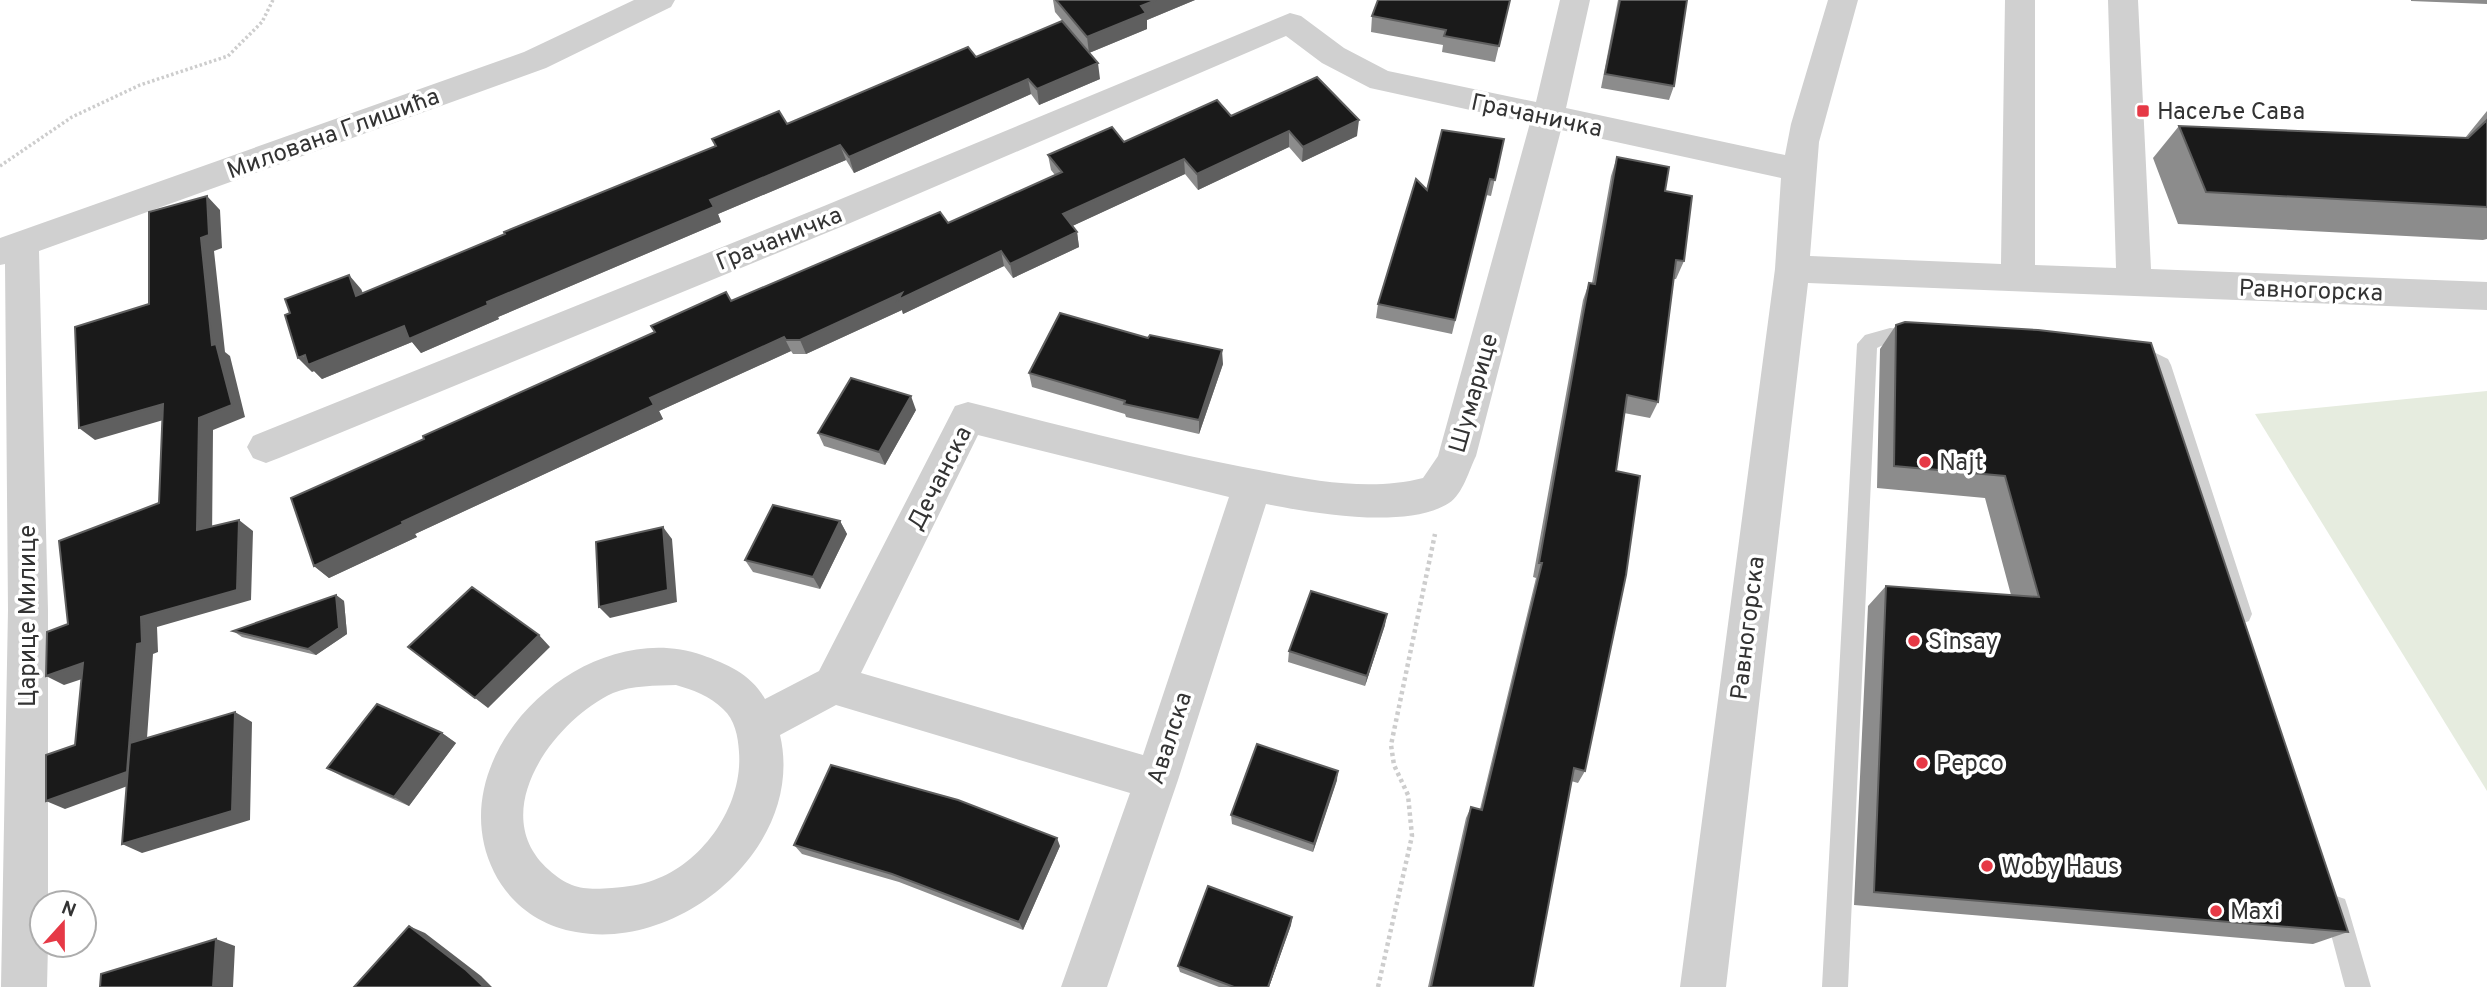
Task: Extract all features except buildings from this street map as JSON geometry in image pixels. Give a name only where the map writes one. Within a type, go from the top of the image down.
[{"type":"street","name":"Милована Глишића","points":[[11,248],[535,60],[660,0]]},
{"type":"street","name":"Шумарице","points":[[1435,491],[1448,475],[1457,456],[1548,118],[1575,0]]},
{"type":"street","name":"Равногорска","points":[[1703,987],[1792,269],[1806,127],[1839,25],[1843,0]]},
{"type":"street","points":[[2018,276],[2020,0]]},
{"type":"street","points":[[2123,0],[2134,283]]},
{"type":"street","name":"Грачаничка","points":[[266,447],[836,215],[1279,12],[1316,46],[1381,80],[1800,170]]},
{"type":"street","name":"Царице Милице","points":[[11,248],[28,610],[24,987]]},
{"type":"street","name":"Равногорска","points":[[1792,269],[2487,296]]},
{"type":"street","name":"Дечанска","points":[[834,685],[968,417],[1252,487]]},
{"type":"street","points":[[1252,487],[1352,500],[1405,499],[1435,491]]},
{"type":"street","name":"Авалска","points":[[1084,987],[1156,780],[1252,487]]},
{"type":"street","points":[[676,666],[711,676],[739,696],[757,725],[763,760],[757,799],[739,837],[709,871],[670,897],[628,910],[586,912],[549,900],[520,877],[504,845],[500,807],[511,768],[532,732],[562,702],[598,680],[625,671],[638,667],[676,666]]},
{"type":"street","points":[[757,725],[834,685],[1156,780]]},
{"type":"lane","points":[[1835,987],[1867,345],[1874,338],[1888,336],[1933,337]]},
{"type":"lane","points":[[2106,348],[2133,350],[2161,365],[2247,632]]},
{"type":"lane","points":[[2331,892],[2358,987]]},
{"type":"path","points":[[0,166],[83,112],[140,85],[228,56],[261,22],[273,0]]},
{"type":"path","points":[[1378,987],[1412,836],[1408,795],[1394,765],[1391,744],[1437,524],[1435,491]]},
{"type":"shaded area","points":[[2487,391],[2487,791],[2255,414]]},
{"type":"place","name":"Насеље Сава","points":[[2143,111]]},
{"type":"place","name":"Najt","points":[[1925,462]]},
{"type":"place","name":"Sinsay","points":[[1914,641]]},
{"type":"place","name":"Pepco","points":[[1922,763]]},
{"type":"place","name":"Woby Haus","points":[[1987,866]]},
{"type":"place","name":"Maxi","points":[[2216,911]]}]
